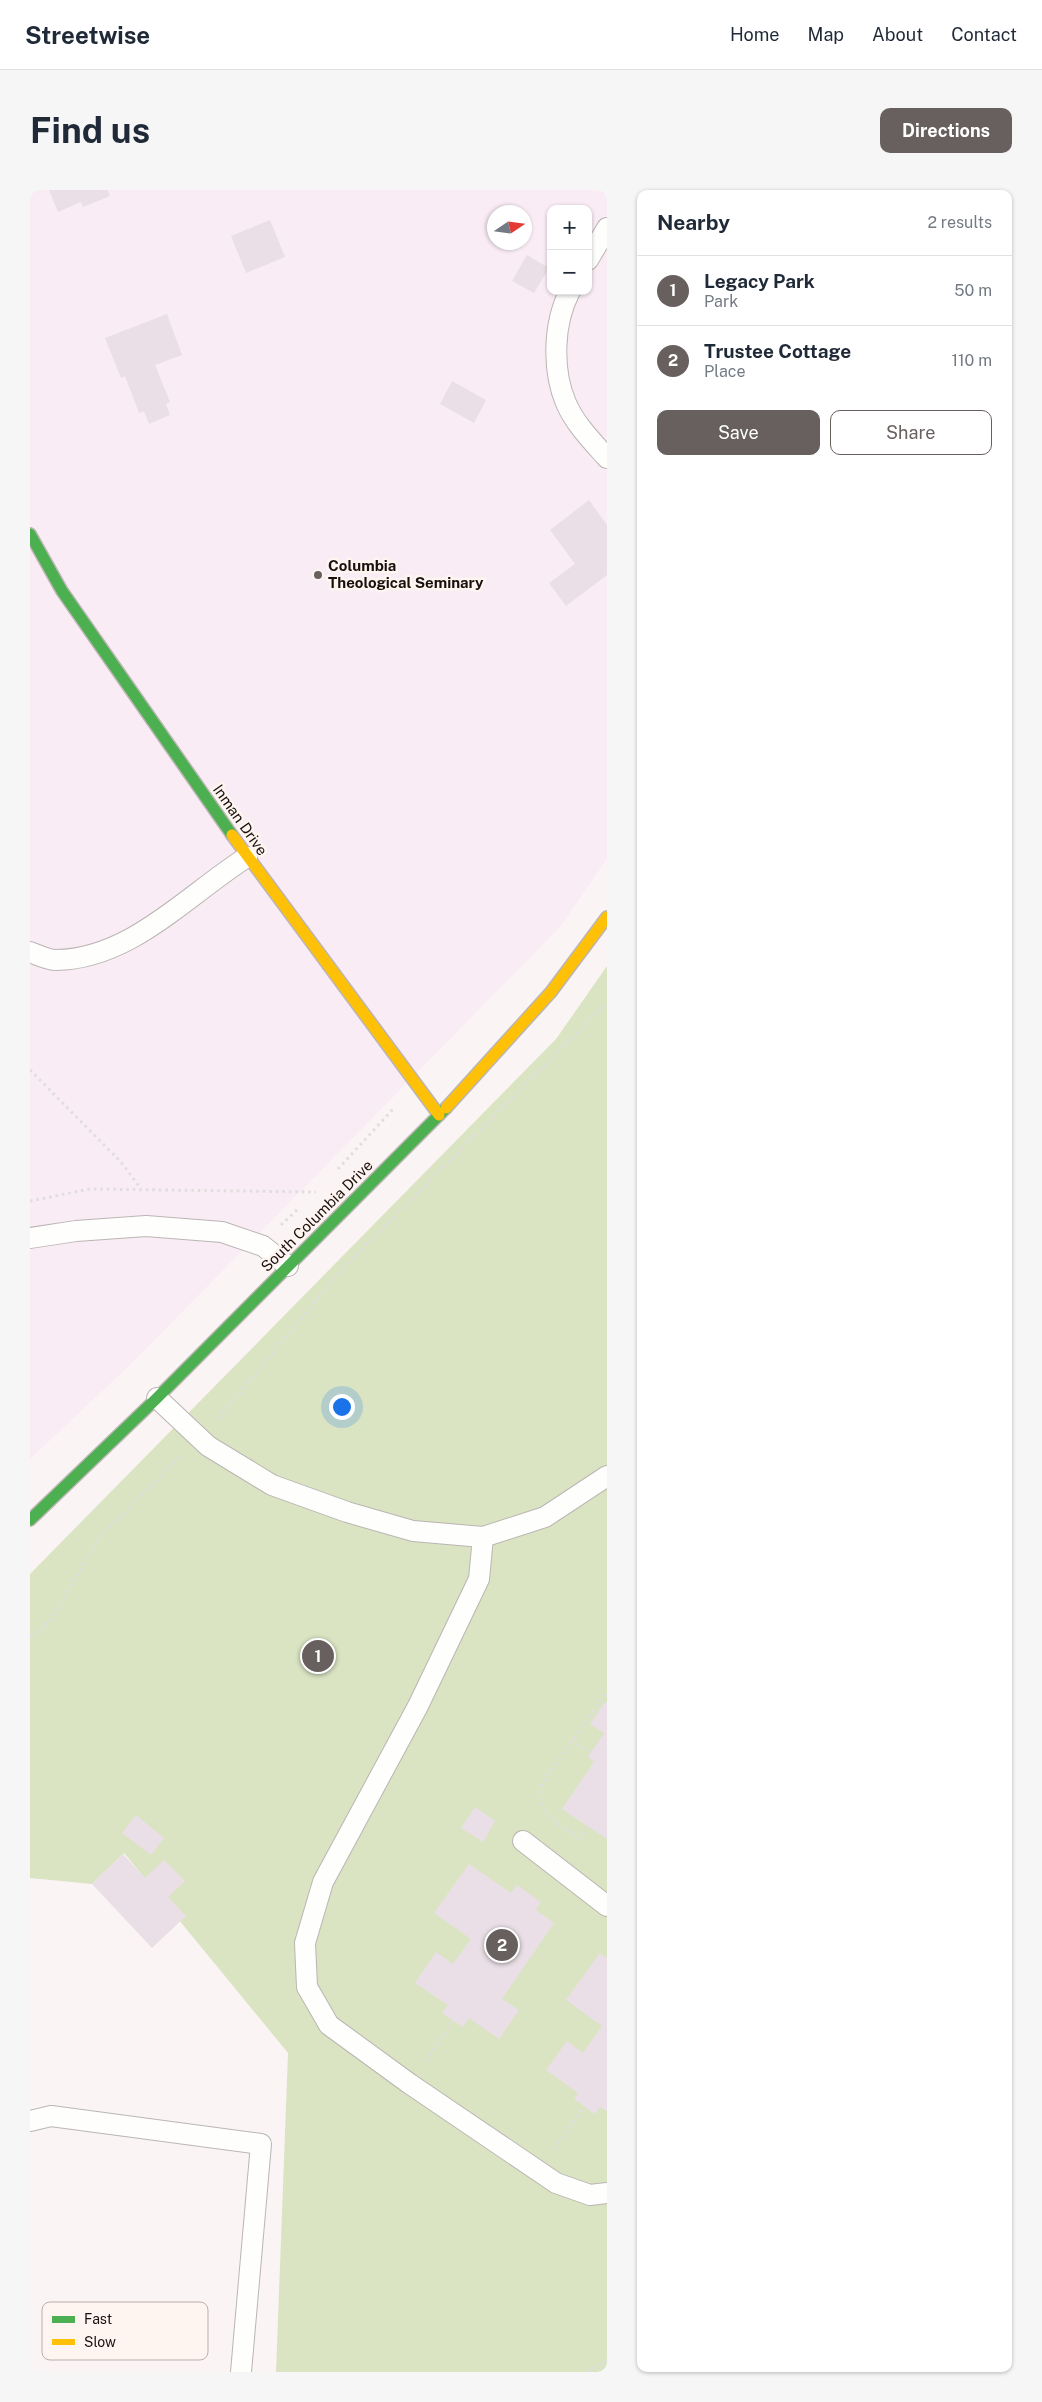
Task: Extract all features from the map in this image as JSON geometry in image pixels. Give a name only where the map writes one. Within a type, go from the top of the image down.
[{"type":"main road","name":"Inman Drive","points":[[30,534],[62,591],[247,857],[439,1115]]},
{"type":"main road","name":"South Columbia Drive","points":[[30,1520],[157,1398],[439,1115],[551,992],[607,917]]},
{"type":"lane","points":[[592,253],[607,228]]},
{"type":"lane","points":[[568,295],[562,305],[557,331],[558,376],[566,403],[576,420],[607,458]]},
{"type":"lane","points":[[30,952],[54,960],[92,954],[134,938],[222,873],[247,857]]},
{"type":"lane","points":[[30,1238],[76,1231],[146,1226],[222,1232],[263,1246],[288,1266]]},
{"type":"lane","points":[[157,1398],[208,1446],[272,1485],[330,1506],[413,1531],[483,1537],[546,1517],[607,1476]]},
{"type":"lane","points":[[483,1537],[479,1579],[418,1706],[323,1882],[305,1943],[307,1986],[328,2025],[410,2084],[540,2170],[556,2183],[590,2195],[607,2194]]},
{"type":"lane","points":[[523,1841],[607,1906]]},
{"type":"lane","points":[[30,2121],[51,2116],[262,2144],[241,2372]]},
{"type":"path","points":[[30,1637],[51,1620],[98,1539],[108,1526],[220,1417],[343,1268],[607,1003]]},
{"type":"path","points":[[30,1070],[121,1162],[141,1189]]},
{"type":"path","points":[[30,1201],[90,1189],[316,1192]]},
{"type":"path","points":[[588,1826],[580,1838],[551,1819],[542,1809],[539,1793],[543,1781],[607,1693]]},
{"type":"path","points":[[571,1740],[591,1753]]},
{"type":"path","points":[[410,2084],[453,2020]]},
{"type":"path","points":[[540,2170],[584,2107]]},
{"type":"path","points":[[588,2372],[607,2360]]},
{"type":"shaded area","name":"Columbia Theological Seminary","points":[[30,190],[607,190],[607,859],[560,927],[131,1364],[30,1459]]},
{"type":"green space","points":[[607,966],[607,2372],[276,2372],[288,2053],[124,1853],[92,1884],[30,1878],[30,1574],[556,1039]]},
{"type":"building","points":[[49,190],[108,190],[110,196],[83,207],[81,202],[58,212]]},
{"type":"building","points":[[270,220],[285,257],[246,273],[231,236]]},
{"type":"building","points":[[527,255],[547,267],[547,271],[534,293],[512,281]]},
{"type":"building","points":[[167,314],[182,355],[155,365],[170,402],[166,404],[170,415],[149,424],[144,411],[139,413],[125,376],[121,378],[105,338]]},
{"type":"building","points":[[452,381],[486,400],[474,423],[440,404]]},
{"type":"building","points":[[589,500],[607,525],[607,575],[566,606],[549,583],[575,564],[550,530]]},
{"type":"building","points":[[605,1702],[607,1703],[607,1839],[562,1809],[594,1762],[588,1757],[604,1733],[590,1724]]},
{"type":"building","points":[[475,1807],[495,1821],[483,1842],[461,1828]]},
{"type":"building","points":[[136,1815],[164,1838],[151,1855],[122,1833]]},
{"type":"building","points":[[123,1854],[145,1878],[164,1860],[185,1881],[168,1897],[186,1916],[152,1948],[92,1884]]},
{"type":"building","points":[[469,1864],[511,1893],[517,1885],[541,1902],[536,1910],[554,1923],[502,1999],[519,2010],[499,2039],[469,2018],[463,2027],[442,2013],[448,2005],[415,1983],[436,1952],[453,1964],[471,1939],[434,1913]]},
{"type":"building","points":[[600,1953],[607,1958],[607,2111],[600,2107],[595,2114],[574,2099],[578,2093],[546,2070],[567,2041],[583,2053],[602,2026],[566,2000]]},
{"type":"traffic: fast","points":[[30,534],[62,591],[232,835]]},
{"type":"traffic: fast","points":[[30,1520],[157,1398],[446,1108]]},
{"type":"traffic: slow","points":[[232,835],[439,1115]]},
{"type":"traffic: slow","points":[[446,1108],[551,992],[607,917]]},
{"type":"place","name":"Columbia Theological Seminary","points":[[318,575]]},
{"type":"place","name":"Legacy Park","points":[[318,1656]]},
{"type":"place","name":"Trustee Cottage","points":[[502,1945]]}]
